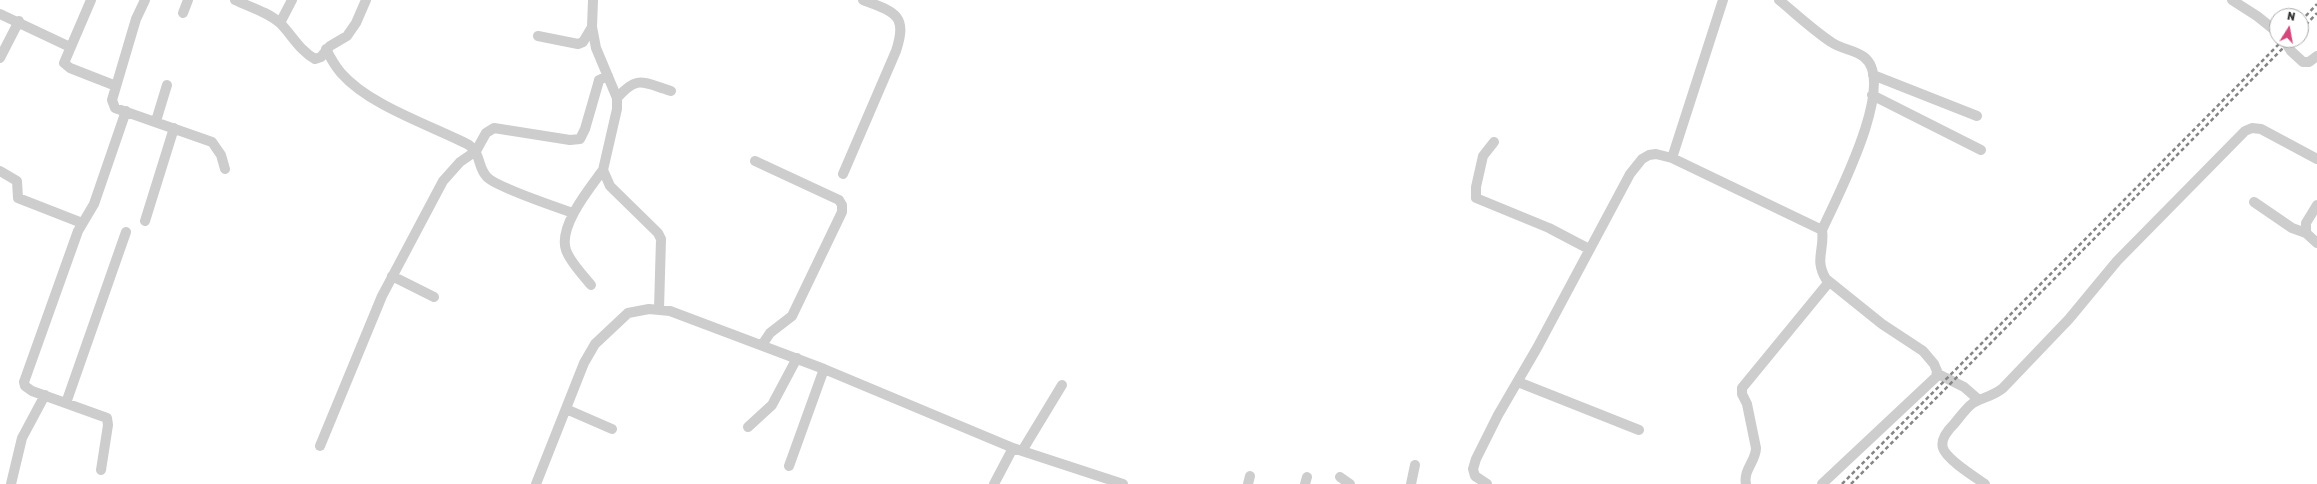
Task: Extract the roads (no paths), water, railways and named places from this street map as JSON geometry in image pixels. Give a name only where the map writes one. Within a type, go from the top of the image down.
[{"type":"street","points":[[91,0],[64,60],[66,66],[116,86]]},
{"type":"street","points":[[145,0],[136,19],[116,86],[112,105],[212,142],[221,154],[225,169]]},
{"type":"street","points":[[183,13],[188,0]]},
{"type":"street","points":[[235,0],[271,16],[280,23],[311,57],[315,59],[321,57],[326,49],[351,32],[366,0]]},
{"type":"street","points":[[280,23],[292,0]]},
{"type":"street","points":[[591,285],[566,249],[565,242],[572,213],[603,170],[617,109],[618,98],[596,48],[592,27],[593,0]]},
{"type":"street","points":[[842,174],[896,51],[902,33],[901,22],[894,14],[863,0]]},
{"type":"street","points":[[1672,158],[1722,0]]},
{"type":"street","points":[[1780,0],[1831,42],[1865,58],[1870,66],[1872,75],[1872,95],[1866,130],[1858,152],[1822,230],[1823,236],[1819,261],[1821,272],[1829,282],[1882,324],[1923,351],[1934,364],[1938,374],[1964,388],[1979,400]]},
{"type":"street","points":[[2232,0],[2258,16],[2269,25]]},
{"type":"street","points":[[0,14],[70,47]]},
{"type":"street","points":[[0,58],[19,22]]},
{"type":"street","points":[[538,36],[578,44],[583,42],[592,27]]},
{"type":"street","points":[[2289,48],[2303,62],[2309,62],[2317,56]]},
{"type":"street","points":[[326,49],[340,72],[360,89],[403,114],[441,131],[476,151],[482,171],[493,182],[572,213]]},
{"type":"street","points":[[1872,75],[1977,116]]},
{"type":"street","points":[[320,446],[392,276],[443,181],[460,162],[476,151],[486,133],[494,128],[570,140],[580,139],[599,80],[608,76]]},
{"type":"street","points":[[618,98],[634,83],[640,82],[671,90]]},
{"type":"street","points":[[156,121],[167,85]]},
{"type":"street","points":[[1872,95],[1981,150]]},
{"type":"street","points":[[101,470],[108,421],[102,416],[28,389],[25,386],[25,378],[82,223],[94,204],[126,111]]},
{"type":"street","points":[[145,221],[174,128]]},
{"type":"street","points":[[1985,484],[1948,456],[1943,448],[1943,439],[1947,431],[1970,406],[1979,400],[1992,397],[2003,388],[2069,319],[2127,250],[2245,131],[2252,128],[2261,129],[2317,159]]},
{"type":"street","points":[[1494,142],[1483,156],[1476,187],[1476,198],[1549,228],[1589,250]]},
{"type":"street","points":[[1487,484],[1475,476],[1473,469],[1476,459],[1630,174],[1642,159],[1649,155],[1656,154],[1672,158],[1822,230]]},
{"type":"street","points":[[755,162],[839,200],[842,205],[842,212],[792,316],[770,333],[762,345]]},
{"type":"street","points":[[603,170],[610,186],[658,233],[661,239],[659,309]]},
{"type":"street","points":[[0,171],[17,181],[18,198],[82,223]]},
{"type":"street","points":[[2254,202],[2292,228],[2306,233],[2317,243]]},
{"type":"street","points":[[2306,233],[2306,223],[2317,205]]},
{"type":"street","points":[[66,403],[126,232]]},
{"type":"street","points":[[392,276],[434,297]]},
{"type":"street","points":[[1746,484],[1746,474],[1756,453],[1747,404],[1742,394],[1742,388],[1829,282]]},
{"type":"street","points":[[536,484],[584,363],[595,344],[606,331],[628,313],[659,309],[797,358],[1017,449],[1123,484]]},
{"type":"street","points":[[748,427],[772,405],[797,358]]},
{"type":"street","points":[[790,466],[824,369]]},
{"type":"street","points":[[1822,484],[1938,374]]},
{"type":"street","points":[[1518,382],[1639,430]]},
{"type":"street","points":[[994,484],[1062,385]]},
{"type":"street","points":[[11,484],[22,438],[45,395]]},
{"type":"street","points":[[566,409],[612,429]]},
{"type":"street","points":[[1410,484],[1415,465]]},
{"type":"street","points":[[1340,477],[1350,484]]},
{"type":"railway","points":[[2309,12],[2317,4]]},
{"type":"railway","points":[[2309,22],[2317,13]]},
{"type":"railway","points":[[1842,484],[2275,48]]},
{"type":"railway","points":[[1851,484],[2283,48]]}]
